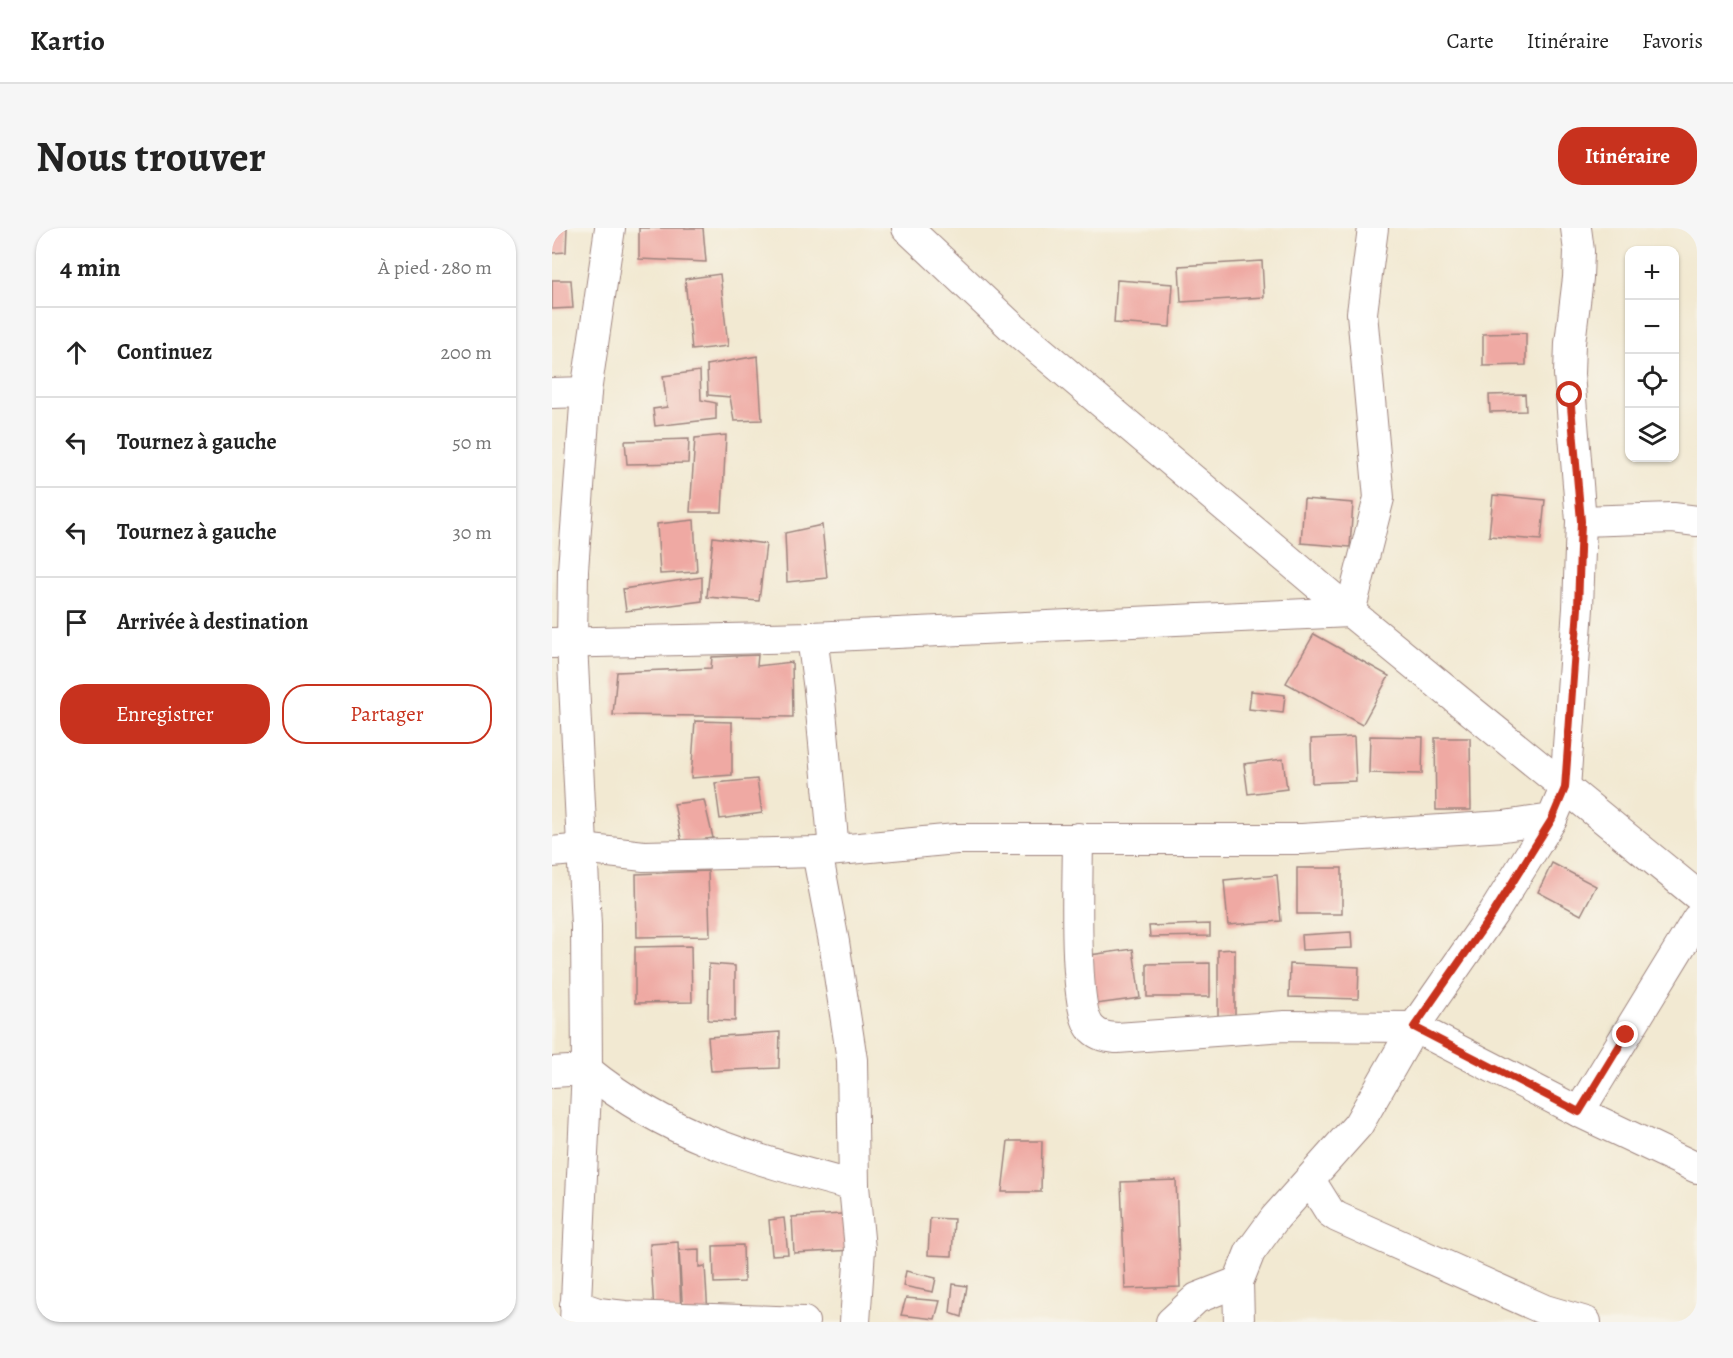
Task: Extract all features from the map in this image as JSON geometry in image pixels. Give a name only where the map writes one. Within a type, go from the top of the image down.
[{"type":"street","points":[[610,228],[585,392],[573,570],[562,643],[582,849],[586,926],[586,1070],[575,1314],[598,1313],[625,1316],[804,1322]]},
{"type":"street","points":[[907,228],[1011,326],[1350,612],[1697,895]]},
{"type":"street","points":[[1350,612],[1379,498],[1362,313],[1373,228]]},
{"type":"street","points":[[1239,1322],[1238,1282],[1250,1252],[1275,1218],[1358,1125],[1414,1027],[1494,912],[1552,819],[1565,788],[1578,608],[1581,521],[1569,374],[1580,251],[1576,228]]},
{"type":"street","points":[[552,393],[585,392]]},
{"type":"street","points":[[1581,521],[1673,518],[1697,521]]},
{"type":"street","points":[[562,643],[812,637],[1350,612]]},
{"type":"street","points":[[812,637],[825,851],[834,942],[852,1060],[854,1186],[860,1249],[855,1322]]},
{"type":"street","points":[[552,852],[582,849],[644,856],[825,851],[956,839],[1302,839],[1504,826],[1552,819]]},
{"type":"street","points":[[1078,838],[1077,930],[1084,1010],[1090,1028],[1102,1037],[1118,1038],[1285,1026],[1414,1027],[1579,1112],[1697,1168]]},
{"type":"street","points":[[1579,1112],[1697,919]]},
{"type":"street","points":[[552,1072],[586,1070],[618,1096],[696,1138],[776,1165],[854,1186]]},
{"type":"street","points":[[1310,1180],[1330,1212],[1337,1217],[1545,1310],[1586,1322]]},
{"type":"street","points":[[1171,1322],[1197,1298],[1238,1282]]},
{"type":"building","points":[[552,228],[567,228],[566,252],[552,253]]},
{"type":"building","points":[[639,228],[703,228],[706,262],[639,259]]},
{"type":"building","points":[[1262,261],[1264,297],[1181,302],[1179,266]]},
{"type":"building","points":[[720,274],[728,346],[692,350],[685,279]]},
{"type":"building","points":[[552,280],[571,280],[573,308],[552,309]]},
{"type":"building","points":[[1117,280],[1173,284],[1170,327],[1114,323]]},
{"type":"building","points":[[1526,333],[1526,365],[1483,366],[1483,334]]},
{"type":"building","points":[[758,356],[762,420],[734,421],[730,397],[708,395],[707,365]]},
{"type":"building","points":[[700,371],[701,400],[716,403],[716,419],[655,426],[653,409],[667,407],[663,376]]},
{"type":"building","points":[[1525,394],[1526,411],[1490,412],[1489,395]]},
{"type":"building","points":[[726,435],[722,512],[690,512],[695,438]]},
{"type":"building","points":[[689,439],[688,463],[627,464],[625,441]]},
{"type":"building","points":[[1493,495],[1545,500],[1541,540],[1489,536]]},
{"type":"building","points":[[1304,499],[1353,503],[1350,547],[1301,543]]},
{"type":"building","points":[[694,520],[697,572],[660,574],[657,524]]},
{"type":"building","points":[[822,525],[827,578],[787,582],[785,533]]},
{"type":"building","points":[[713,537],[766,544],[759,601],[707,597]]},
{"type":"building","points":[[702,577],[702,601],[626,611],[623,589]]},
{"type":"building","points":[[1314,634],[1389,676],[1362,725],[1286,683]]},
{"type":"building","points":[[758,655],[757,666],[792,662],[793,717],[613,715],[617,672],[711,668],[712,657]]},
{"type":"building","points":[[1251,691],[1285,695],[1283,713],[1249,709]]},
{"type":"building","points":[[695,721],[732,722],[732,775],[691,778]]},
{"type":"building","points":[[1370,736],[1423,737],[1422,774],[1369,773]]},
{"type":"building","points":[[1354,737],[1356,781],[1312,783],[1311,739]]},
{"type":"building","points":[[1435,738],[1470,738],[1471,810],[1436,810]]},
{"type":"building","points":[[1283,759],[1287,789],[1248,794],[1244,764]]},
{"type":"building","points":[[757,779],[762,813],[720,819],[715,783]]},
{"type":"building","points":[[704,800],[713,838],[682,843],[674,804]]},
{"type":"building","points":[[1552,863],[1596,886],[1581,915],[1538,892]]},
{"type":"building","points":[[1297,868],[1342,868],[1342,914],[1297,914]]},
{"type":"building","points":[[708,871],[710,936],[637,937],[636,874]]},
{"type":"building","points":[[1277,875],[1281,921],[1228,925],[1224,880]]},
{"type":"building","points":[[1210,924],[1210,936],[1150,937],[1149,926]]},
{"type":"building","points":[[1351,932],[1352,948],[1302,950],[1301,935]]},
{"type":"building","points":[[691,946],[692,1002],[635,1003],[635,947]]},
{"type":"building","points":[[1133,949],[1140,998],[1096,1004],[1090,955]]},
{"type":"building","points":[[1235,949],[1235,1018],[1218,1018],[1218,950]]},
{"type":"building","points":[[1210,963],[1210,997],[1147,997],[1147,964]]},
{"type":"building","points":[[709,964],[735,966],[735,1021],[708,1020]]},
{"type":"building","points":[[1290,964],[1359,967],[1358,999],[1289,997]]},
{"type":"building","points":[[780,1032],[779,1068],[711,1071],[708,1037]]},
{"type":"building","points":[[1008,1141],[1042,1141],[1041,1192],[1002,1192]]},
{"type":"building","points":[[1176,1180],[1180,1287],[1125,1289],[1121,1182]]},
{"type":"building","points":[[858,1213],[855,1250],[794,1253],[792,1217]]},
{"type":"building","points":[[784,1218],[788,1254],[772,1255],[769,1220]]},
{"type":"building","points":[[930,1218],[954,1219],[952,1256],[928,1255]]},
{"type":"building","points":[[678,1242],[681,1311],[654,1312],[650,1244]]},
{"type":"building","points":[[743,1245],[744,1282],[714,1283],[713,1246]]},
{"type":"building","points":[[699,1249],[699,1267],[705,1266],[708,1314],[683,1315],[679,1250]]},
{"type":"building","points":[[906,1271],[936,1278],[933,1292],[903,1286]]},
{"type":"building","points":[[953,1284],[967,1286],[962,1317],[950,1313]]},
{"type":"building","points":[[906,1298],[940,1301],[935,1319],[901,1315]]},
{"type":"route","points":[[1570,395],[1581,521],[1578,608],[1565,788],[1552,819],[1494,912],[1414,1027],[1579,1112],[1626,1035]]}]
